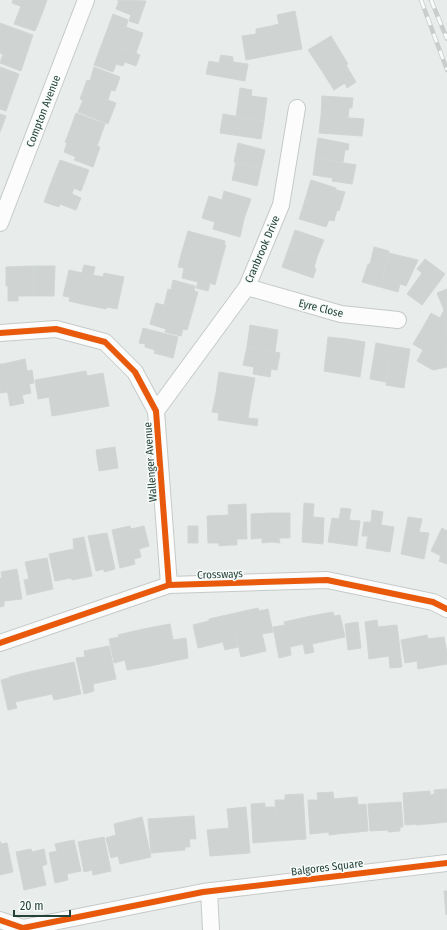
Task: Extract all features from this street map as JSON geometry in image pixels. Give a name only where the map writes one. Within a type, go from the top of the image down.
[{"type":"street","name":"Compton Avenue","points":[[0,223],[5,196],[86,0]]},
{"type":"street","name":"Cranbrook Drive","points":[[156,411],[246,287],[281,205],[297,108]]},
{"type":"street","name":"Eyre Close","points":[[246,287],[342,314],[398,320]]},
{"type":"street","name":"Wallenger Avenue","points":[[0,333],[56,329],[104,342],[135,372],[156,411],[169,586]]},
{"type":"street","name":"Crossways","points":[[0,643],[169,586],[327,580],[433,602],[447,609]]},
{"type":"street","name":"Balgores Square","points":[[22,929],[209,891],[447,863]]},
{"type":"street","points":[[209,891],[211,930]]},
{"type":"street","points":[[0,920],[22,929]]},
{"type":"building","points":[[13,0],[47,0],[42,14],[12,3]]},
{"type":"building","points":[[117,0],[146,1],[138,24],[129,21],[131,15],[116,9],[119,1]]},
{"type":"building","points":[[21,6],[42,14],[35,31],[14,24]]},
{"type":"building","points":[[295,11],[302,49],[276,54],[271,26],[279,24],[277,15]]},
{"type":"building","points":[[113,14],[128,20],[126,27],[143,33],[136,53],[103,41]]},
{"type":"building","points":[[0,23],[33,35],[27,53],[0,43]]},
{"type":"building","points":[[271,26],[276,54],[246,60],[242,36],[256,34],[256,29]]},
{"type":"building","points":[[331,36],[342,54],[320,68],[308,50]]},
{"type":"building","points":[[103,41],[140,55],[136,66],[125,62],[123,66],[116,64],[113,72],[94,65]]},
{"type":"building","points":[[0,43],[27,53],[21,71],[0,63],[3,54],[0,53]]},
{"type":"building","points":[[342,54],[348,64],[346,65],[356,82],[347,88],[345,83],[334,90],[320,68]]},
{"type":"building","points":[[221,55],[233,57],[233,62],[248,64],[245,81],[206,74],[209,61],[219,63]]},
{"type":"building","points":[[0,67],[19,74],[13,91],[0,87]]},
{"type":"building","points":[[94,67],[120,77],[115,91],[111,90],[108,100],[83,91],[87,80],[90,81]]},
{"type":"building","points":[[0,87],[13,91],[6,111],[0,109]]},
{"type":"building","points":[[240,88],[252,90],[251,96],[267,98],[264,121],[236,117]]},
{"type":"building","points":[[83,91],[116,103],[108,124],[78,112],[83,100],[80,99]]},
{"type":"building","points":[[322,96],[353,98],[352,108],[349,108],[348,118],[321,116]]},
{"type":"building","points":[[76,113],[105,124],[97,146],[68,135]]},
{"type":"building","points":[[0,114],[6,116],[0,132]]},
{"type":"building","points":[[223,114],[264,121],[261,139],[220,133]]},
{"type":"building","points":[[321,116],[364,119],[362,136],[319,133]]},
{"type":"building","points":[[68,135],[100,147],[93,167],[74,160],[76,157],[64,152],[67,143],[65,142]]},
{"type":"building","points":[[318,138],[349,144],[348,150],[345,150],[343,162],[315,158]]},
{"type":"building","points":[[238,143],[265,150],[261,168],[234,162]]},
{"type":"building","points":[[315,158],[356,165],[352,184],[332,181],[333,178],[313,175]]},
{"type":"building","points":[[60,160],[89,170],[81,191],[52,180]]},
{"type":"building","points":[[236,162],[261,168],[257,186],[232,180]]},
{"type":"building","points":[[52,180],[74,188],[72,194],[81,198],[76,210],[60,204],[59,207],[44,202]]},
{"type":"building","points":[[311,180],[345,192],[339,211],[305,200]]},
{"type":"building","points":[[224,191],[251,199],[244,219],[205,208],[209,196],[222,200]]},
{"type":"building","points":[[305,200],[337,210],[334,221],[329,220],[326,227],[299,219]]},
{"type":"building","points":[[205,208],[244,219],[240,237],[213,229],[215,222],[202,218]]},
{"type":"building","points":[[295,230],[324,240],[317,257],[289,247]]},
{"type":"building","points":[[188,231],[225,241],[224,245],[226,245],[220,266],[181,255]]},
{"type":"building","points":[[289,247],[317,257],[314,268],[316,269],[313,278],[282,267]]},
{"type":"building","points":[[374,247],[389,251],[380,287],[362,282],[368,264],[370,264]]},
{"type":"building","points":[[389,253],[418,260],[406,286],[400,284],[398,292],[380,287]]},
{"type":"building","points":[[181,255],[220,266],[215,285],[210,283],[208,291],[196,288],[198,282],[182,278],[184,268],[178,267]]},
{"type":"building","points":[[425,259],[445,274],[422,305],[407,294],[422,273],[417,269]]},
{"type":"building","points":[[84,265],[95,267],[86,305],[69,301],[70,297],[63,296],[69,270],[82,273]]},
{"type":"building","points":[[34,266],[34,296],[18,296],[18,301],[8,301],[6,267]]},
{"type":"building","points":[[34,266],[55,266],[54,296],[34,296]]},
{"type":"building","points":[[104,273],[124,277],[117,309],[107,307],[106,309],[86,305],[93,275],[103,277]]},
{"type":"building","points":[[173,280],[195,286],[194,291],[198,292],[192,313],[164,305],[168,289],[171,290]]},
{"type":"building","points":[[447,289],[447,344],[422,329],[431,313],[440,318],[444,310],[437,293]]},
{"type":"building","points":[[156,303],[192,313],[187,330],[183,329],[181,336],[165,332],[166,329],[150,324]]},
{"type":"building","points":[[250,325],[278,330],[275,352],[247,347]]},
{"type":"building","points":[[143,328],[178,337],[173,358],[154,353],[155,350],[145,347],[145,344],[139,343]]},
{"type":"building","points":[[422,329],[447,344],[447,367],[433,370],[417,361],[423,350],[413,344]]},
{"type":"building","points":[[328,337],[347,339],[342,374],[324,371]]},
{"type":"building","points":[[347,339],[365,342],[360,377],[342,374]]},
{"type":"building","points":[[376,343],[392,346],[386,382],[370,379]]},
{"type":"building","points":[[392,346],[410,349],[404,388],[386,385]]},
{"type":"building","points":[[247,347],[280,353],[277,370],[271,369],[270,377],[253,374],[254,367],[243,365]]},
{"type":"building","points":[[25,359],[27,371],[32,370],[34,383],[29,384],[31,393],[22,395],[24,403],[10,406],[3,364]]},
{"type":"building","points":[[0,364],[3,364],[8,392],[0,393]]},
{"type":"building","points":[[86,371],[87,376],[103,373],[109,406],[70,413],[64,375]]},
{"type":"building","points":[[219,372],[255,378],[251,399],[216,393]]},
{"type":"building","points":[[64,375],[70,413],[52,416],[49,397],[38,399],[35,380]]},
{"type":"building","points":[[216,393],[251,399],[248,418],[258,419],[257,426],[218,420],[219,413],[212,412]]},
{"type":"building","points":[[115,447],[118,468],[99,471],[96,450]]},
{"type":"building","points":[[304,503],[314,504],[313,517],[324,518],[323,544],[302,542]]},
{"type":"building","points":[[246,504],[247,539],[237,539],[237,545],[230,545],[228,505]]},
{"type":"building","points":[[341,508],[351,509],[349,520],[360,521],[357,546],[328,542],[332,518],[339,519]]},
{"type":"building","points":[[372,510],[383,512],[381,525],[394,527],[390,552],[366,548],[368,536],[362,536],[364,522],[371,522]]},
{"type":"building","points":[[270,513],[290,513],[290,538],[279,538],[280,543],[271,542]]},
{"type":"building","points":[[270,513],[271,542],[262,543],[262,538],[251,539],[251,514]]},
{"type":"building","points":[[229,515],[230,545],[219,546],[219,543],[208,543],[207,516]]},
{"type":"building","points":[[408,517],[422,519],[419,532],[429,533],[424,559],[401,554]]},
{"type":"building","points":[[130,526],[131,529],[144,526],[149,546],[139,549],[141,557],[134,559],[135,564],[120,568],[112,530]]},
{"type":"building","points":[[188,526],[198,526],[198,543],[188,543]]},
{"type":"building","points":[[442,528],[447,531],[447,564],[439,561],[441,556],[431,551]]},
{"type":"building","points":[[107,533],[115,569],[104,572],[104,569],[96,571],[88,536]]},
{"type":"building","points":[[84,537],[92,576],[72,580],[71,578],[55,581],[49,554],[74,549],[73,539]]},
{"type":"building","points":[[47,558],[53,589],[27,595],[24,580],[29,579],[25,562]]},
{"type":"building","points":[[17,569],[22,599],[4,601],[4,606],[0,607],[1,572]]},
{"type":"building","points":[[258,608],[259,611],[268,609],[273,632],[262,634],[266,651],[241,657],[231,614]]},
{"type":"building","points":[[333,612],[334,616],[340,615],[345,637],[312,644],[306,617]]},
{"type":"building","points":[[231,614],[238,647],[225,650],[223,642],[198,648],[193,625],[209,621],[209,619]]},
{"type":"building","points":[[306,617],[314,652],[305,654],[303,644],[290,647],[291,655],[279,658],[273,627],[285,625],[284,622]]},
{"type":"building","points":[[377,620],[378,627],[397,625],[402,667],[390,668],[389,656],[369,659],[365,622]]},
{"type":"building","points":[[358,622],[361,648],[348,650],[345,624]]},
{"type":"building","points":[[170,624],[173,640],[186,638],[188,658],[150,666],[143,629]]},
{"type":"building","points":[[143,629],[150,666],[127,670],[125,660],[114,663],[109,639],[119,637],[118,635]]},
{"type":"building","points":[[427,635],[428,639],[444,637],[447,653],[447,664],[418,669],[417,661],[405,663],[401,640]]},
{"type":"building","points":[[109,646],[116,679],[93,684],[94,691],[84,694],[76,658],[85,657],[84,651]]},
{"type":"building","points":[[74,662],[81,694],[54,700],[52,694],[38,697],[33,671]]},
{"type":"building","points":[[33,671],[38,697],[15,702],[17,708],[8,710],[1,680]]},
{"type":"building","points":[[447,789],[447,822],[438,823],[434,790]]},
{"type":"building","points":[[430,791],[430,795],[435,794],[438,823],[405,825],[403,793]]},
{"type":"building","points":[[333,792],[337,834],[329,835],[329,832],[310,834],[308,800],[318,800],[317,793]]},
{"type":"building","points":[[303,794],[306,839],[278,841],[275,800],[285,800],[285,795]]},
{"type":"building","points":[[357,797],[358,805],[366,804],[368,831],[337,834],[333,799]]},
{"type":"building","points":[[401,802],[403,827],[400,827],[400,831],[370,831],[368,804]]},
{"type":"building","points":[[265,803],[265,807],[276,807],[278,841],[253,843],[251,804]]},
{"type":"building","points":[[246,807],[250,853],[210,856],[207,830],[229,828],[227,809]]},
{"type":"building","points":[[194,816],[196,839],[189,839],[190,847],[185,847],[185,850],[151,853],[148,819]]},
{"type":"building","points":[[142,817],[151,857],[120,864],[118,856],[111,858],[106,838],[116,835],[114,824]]},
{"type":"building","points":[[104,837],[111,871],[93,875],[92,870],[84,872],[78,842]]},
{"type":"building","points":[[74,840],[81,871],[67,874],[68,880],[55,883],[49,853],[57,851],[55,844]]},
{"type":"building","points":[[0,841],[1,844],[7,843],[13,872],[0,875]]},
{"type":"building","points":[[31,849],[32,852],[44,849],[47,864],[42,866],[46,885],[24,890],[16,852]]},
{"type":"building","points":[[444,891],[447,891],[446,915]]},
{"type":"railway","points":[[421,0],[447,70]]},
{"type":"railway","points":[[431,0],[447,39]]},
{"type":"cycle path","points":[[0,333],[56,329],[105,342],[135,372],[156,411],[169,585]]},
{"type":"cycle path","points":[[0,643],[169,585],[327,580],[433,602],[447,609]]},
{"type":"cycle path","points":[[0,920],[23,928],[203,892],[447,863]]}]
